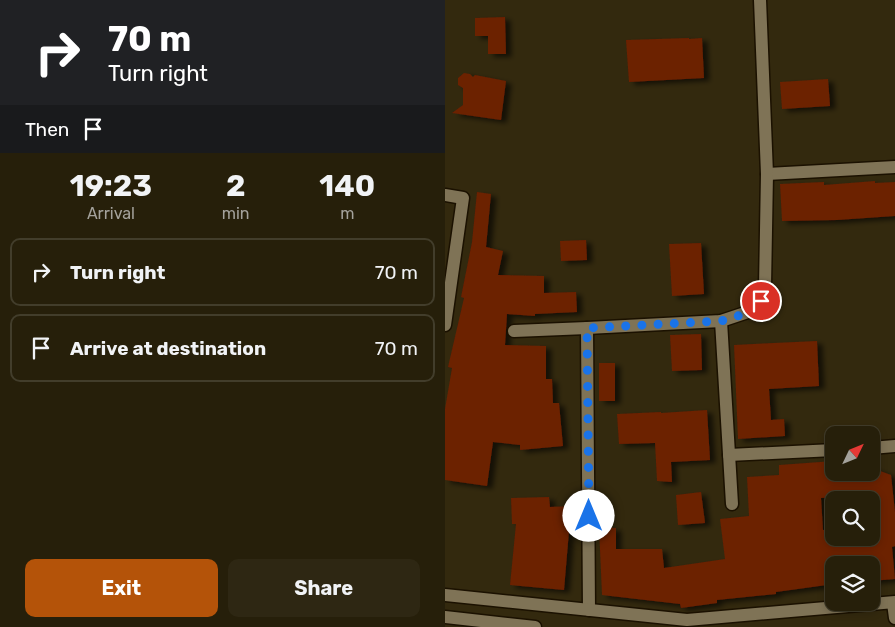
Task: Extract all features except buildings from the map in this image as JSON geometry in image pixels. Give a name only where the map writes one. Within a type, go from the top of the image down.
[{"type":"street","points":[[514,331],[721,321],[751,312],[761,301],[765,286],[767,174],[760,0]]},
{"type":"street","points":[[767,174],[895,168]]},
{"type":"street","points":[[445,195],[463,198],[445,325]]},
{"type":"street","points":[[721,321],[732,504]]},
{"type":"street","points":[[587,328],[589,610]]},
{"type":"street","points":[[880,447],[895,446]]},
{"type":"street","points":[[729,456],[825,451]]},
{"type":"street","points":[[445,596],[687,620],[894,602],[895,618]]},
{"type":"street","points":[[445,617],[535,627]]},
{"type":"route","points":[[589,516],[587,328],[721,321],[751,312],[761,301]]}]
